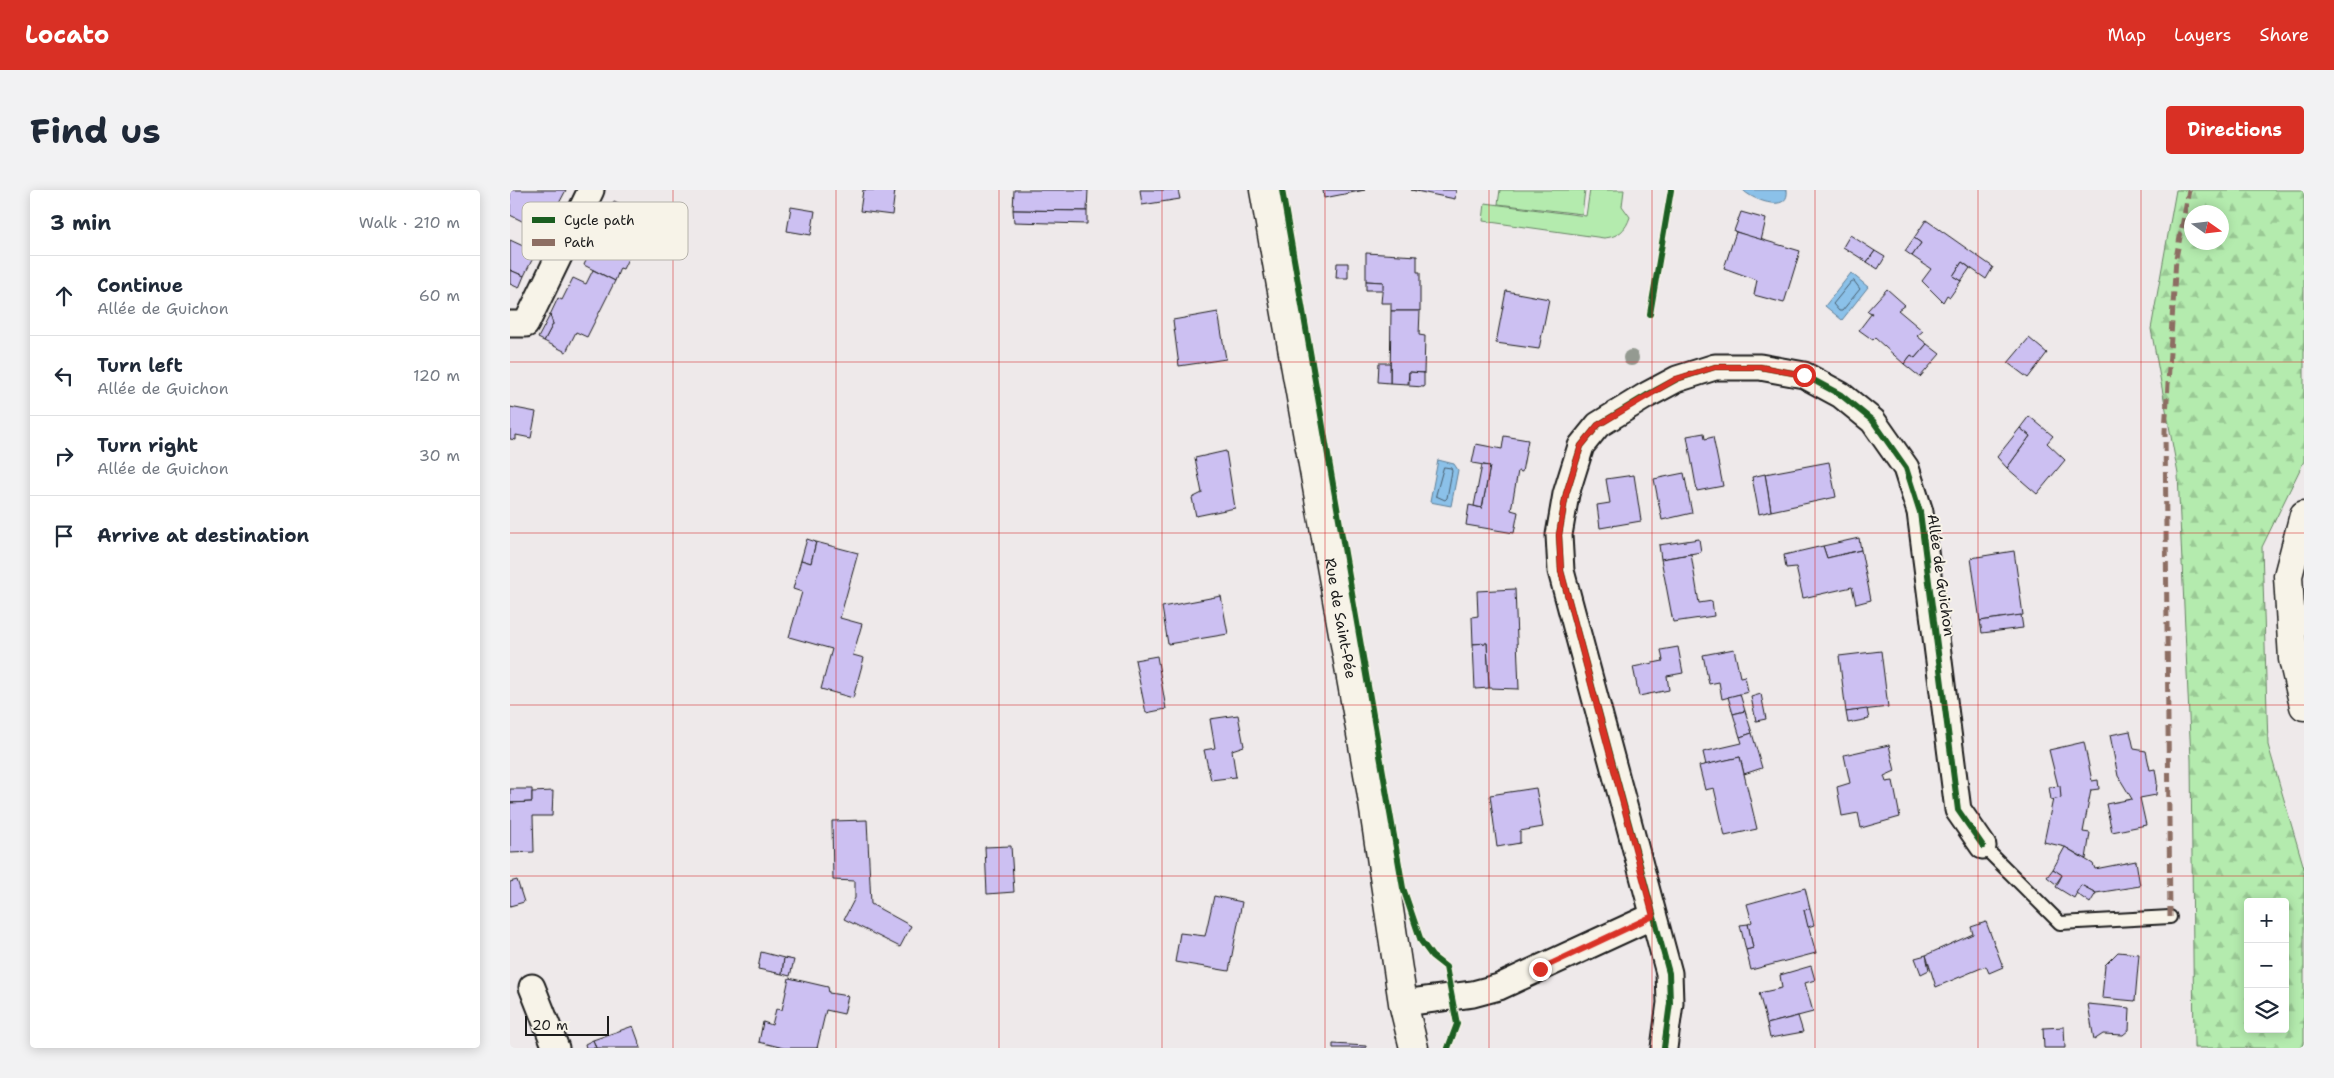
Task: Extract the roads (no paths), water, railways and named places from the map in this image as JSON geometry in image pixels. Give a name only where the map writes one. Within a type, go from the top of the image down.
[{"type":"main road","name":"Rue de Saint-Pée","points":[[1264,190],[1371,790],[1402,1003],[1414,1048]]},
{"type":"main road","points":[[2304,515],[2288,576],[2293,659],[2304,706]]},
{"type":"street","points":[[585,202],[591,190]]},
{"type":"street","points":[[510,324],[526,324],[557,260]]},
{"type":"street","name":"Allée de Guichon","points":[[1664,1048],[1670,1003],[1669,973],[1561,571],[1559,535],[1566,494],[1581,446],[1598,425],[1676,379],[1715,367],[1760,367],[1804,375],[1841,395],[1873,421],[1906,468],[1920,512],[1958,810],[1983,846]]},
{"type":"street","points":[[1402,1003],[1473,994],[1499,987],[1653,916]]},
{"type":"street","points":[[532,987],[556,1048]]},
{"type":"lane","points":[[1983,846],[2060,923],[2170,917]]},
{"type":"water","points":[[1743,190],[1787,190],[1783,202],[1770,203],[1754,198]]},
{"type":"water","points":[[1851,273],[1868,287],[1842,320],[1825,306]]},
{"type":"water","points":[[1438,460],[1454,464],[1458,470],[1451,506],[1430,502]]}]
